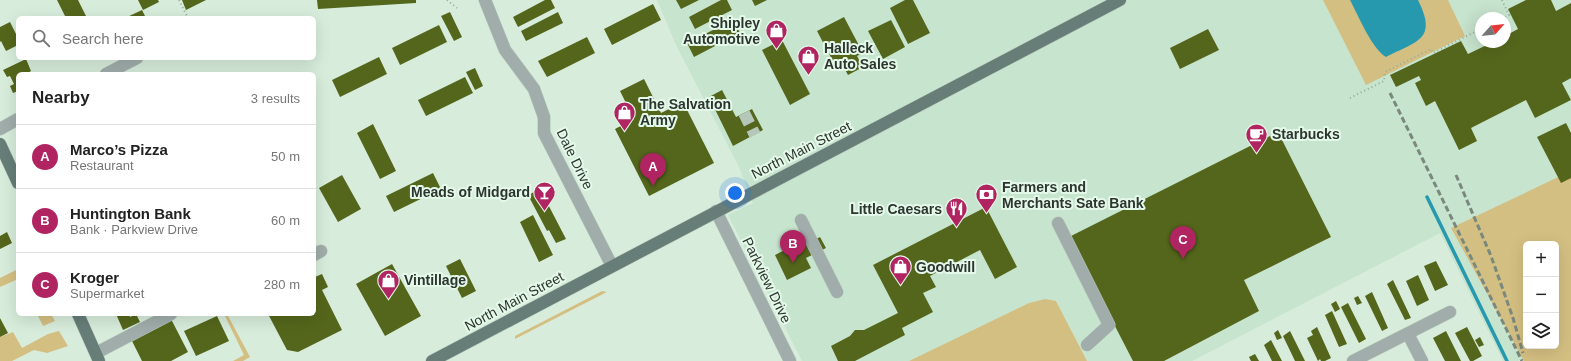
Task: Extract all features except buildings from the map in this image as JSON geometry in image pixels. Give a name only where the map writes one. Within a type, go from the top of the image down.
[{"type":"main road","name":"North Main Street","points":[[432,361],[1120,0]]},
{"type":"main road","points":[[0,144],[16,179]]},
{"type":"main road","points":[[79,316],[98,357]]},
{"type":"street","name":"Dale Drive","points":[[485,0],[505,50],[534,89],[544,118],[544,133],[612,266]]},
{"type":"street","points":[[110,72],[133,60]]},
{"type":"street","points":[[0,129],[16,121]]},
{"type":"street","name":"Parkview Drive","points":[[716,211],[790,361]]},
{"type":"street","points":[[800,220],[837,292]]},
{"type":"street","points":[[1058,223],[1109,325],[1087,345]]},
{"type":"street","points":[[1353,361],[1450,312]]},
{"type":"street","points":[[98,357],[168,316]]},
{"type":"street","points":[[1408,334],[1422,361]]},
{"type":"path","points":[[179,0],[187,16]]},
{"type":"path","points":[[447,0],[457,8]]},
{"type":"path","points":[[1502,0],[1508,12]]},
{"type":"path","points":[[1350,98],[1384,81],[1385,72],[1431,49],[1433,53],[1475,32]]},
{"type":"shaded area","points":[[657,0],[1571,0],[1571,334],[1559,262],[1559,241],[1523,241],[1523,349],[1542,349],[1518,361],[1503,361],[1440,233],[1192,361],[1087,361],[1056,301],[1029,303],[909,361],[802,361],[728,215],[753,203],[739,167],[676,45]]},
{"type":"shaded area","points":[[1323,0],[1448,0],[1465,36],[1366,85]]},
{"type":"shaded area","points":[[1571,171],[1571,361],[1524,361],[1451,228]]},
{"type":"shaded area","points":[[16,270],[16,280],[0,287],[0,278]]},
{"type":"shaded area","points":[[602,291],[607,292],[515,339],[515,336]]},
{"type":"shaded area","points":[[1045,299],[1056,301],[1087,361],[909,361],[1029,303]]},
{"type":"shaded area","points":[[38,316],[52,316],[55,321],[43,326]]},
{"type":"shaded area","points":[[225,316],[228,316],[250,357],[243,361],[233,361],[244,355]]},
{"type":"shaded area","points":[[59,331],[68,346],[47,353],[34,350],[12,361],[0,361],[0,337],[13,332],[22,348],[48,334]]},
{"type":"water","points":[[1350,0],[1418,0],[1424,13],[1426,24],[1425,31],[1421,38],[1415,42],[1386,57],[1376,47],[1361,23]]},
{"type":"waterway","points":[[1427,197],[1507,361]]},
{"type":"tunnel","points":[[744,113],[755,135]]},
{"type":"railway","points":[[1390,93],[1522,361]]},
{"type":"railway","points":[[1456,175],[1491,256],[1513,318],[1523,353]]},
{"type":"place","name":"Shipley Automotive","points":[[776,50]]},
{"type":"place","name":"Halleck Auto Sales","points":[[808,76]]},
{"type":"place","name":"The Salvation Army","points":[[625,132]]},
{"type":"place","name":"Starbucks","points":[[1257,154]]},
{"type":"place","name":"Marco’s Pizza","points":[[653,186]]},
{"type":"place","name":"Meads of Midgard","points":[[545,212]]},
{"type":"place","name":"Farmers and Merchants Sate Bank","points":[[987,214]]},
{"type":"place","name":"Little Caesars","points":[[957,228]]},
{"type":"place","name":"Kroger","points":[[1183,259]]},
{"type":"place","name":"Huntington Bank","points":[[793,263]]},
{"type":"place","name":"Goodwill","points":[[901,286]]},
{"type":"place","name":"Vintillage","points":[[389,300]]}]
